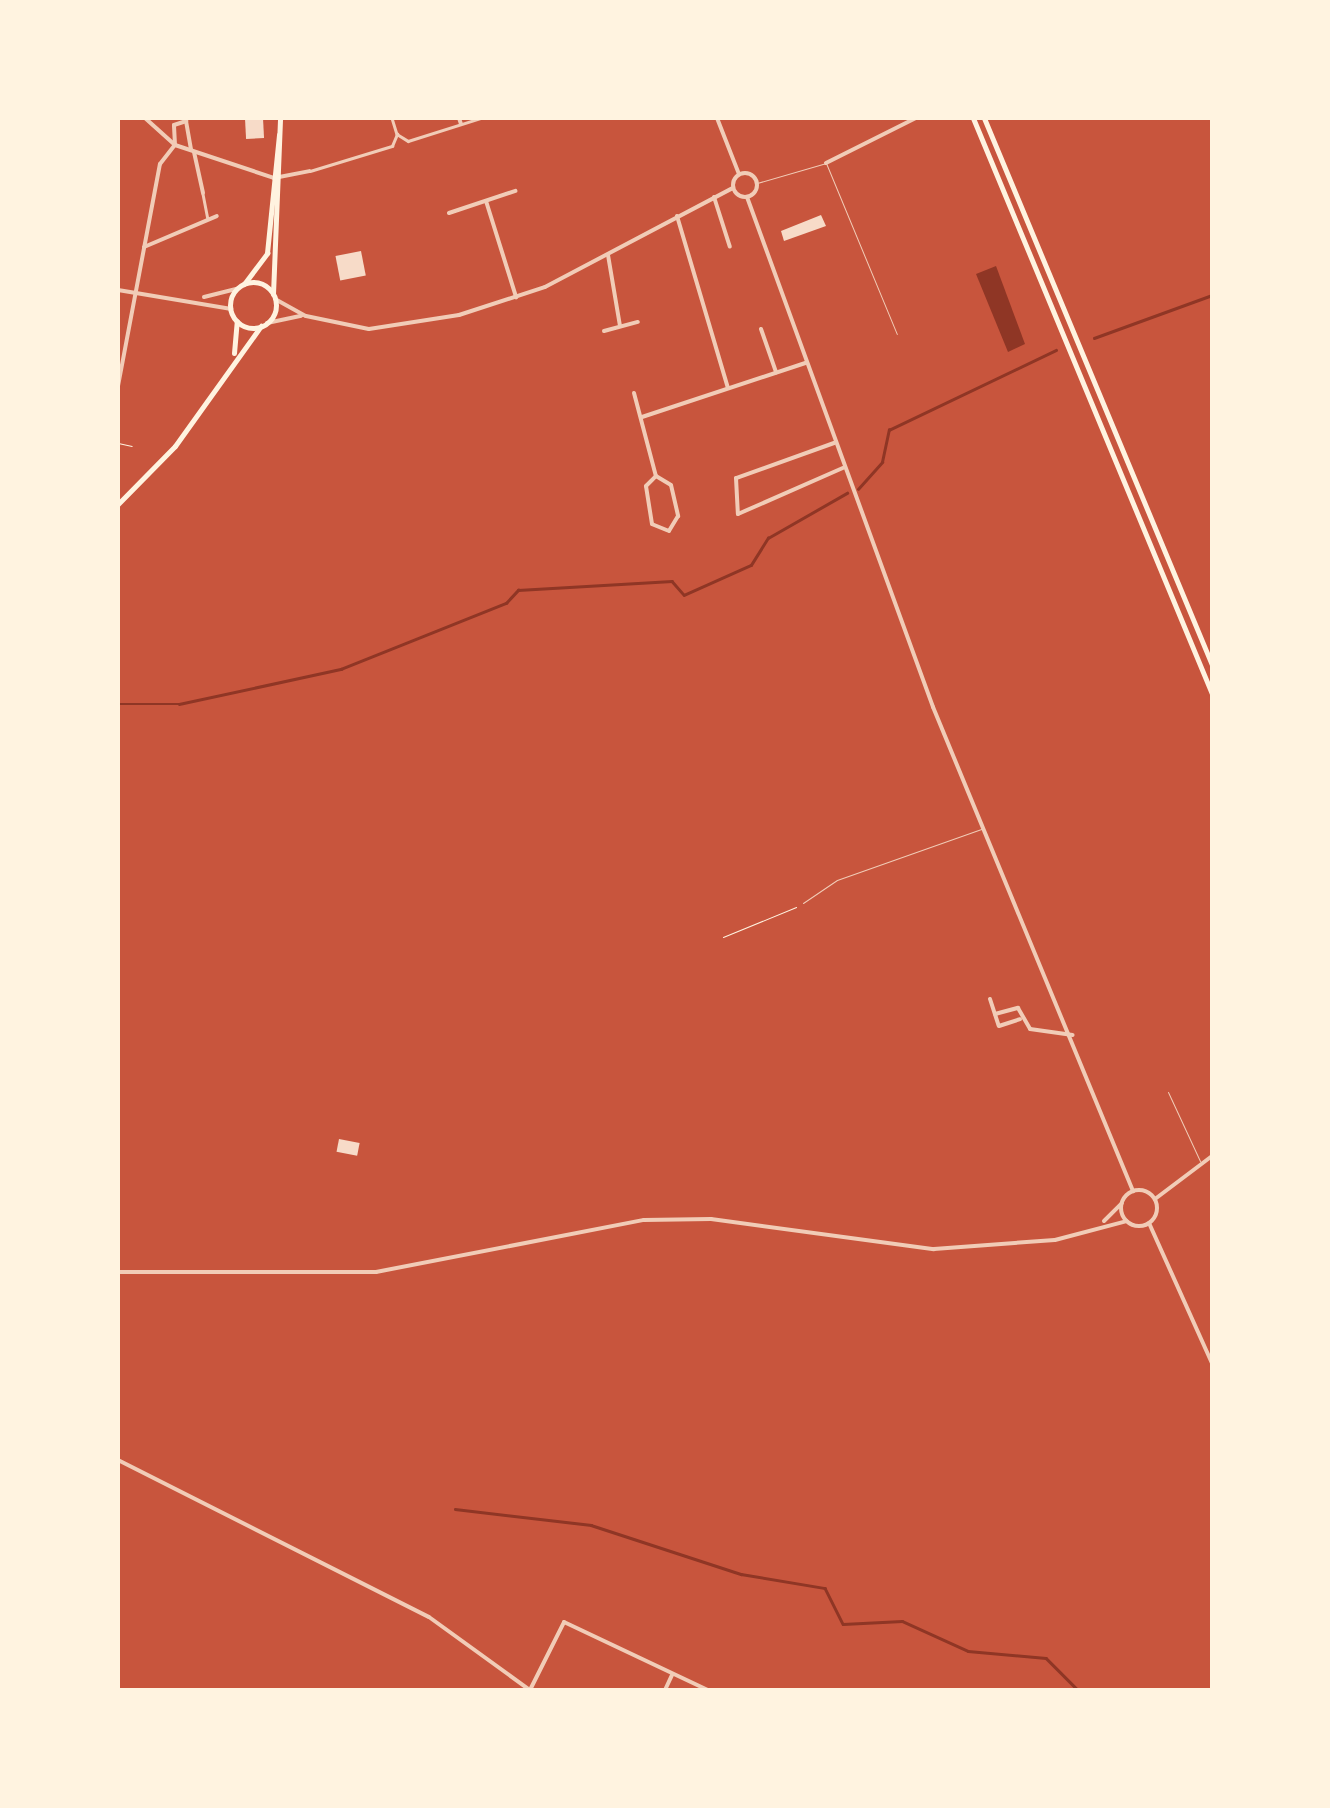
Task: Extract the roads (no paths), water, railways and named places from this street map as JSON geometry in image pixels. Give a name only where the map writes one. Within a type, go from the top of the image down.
[{"type":"main road","points":[[118,504],[175,446],[234,356],[264,325],[274,296],[279,118]]},
{"type":"main road","points":[[972,118],[1212,694]]},
{"type":"main road","points":[[984,118],[1212,665]]},
{"type":"main road","points":[[234,356],[236,320],[231,309],[237,289],[264,263],[280,179]]},
{"type":"main road","points":[[244,284],[274,296]]},
{"type":"main road","points":[[236,320],[264,325]]},
{"type":"street","points":[[144,118],[175,145],[280,179],[392,146],[397,134],[392,118]]},
{"type":"street","points":[[397,134],[408,141],[460,121],[480,118]]},
{"type":"street","points":[[718,118],[739,174],[757,183],[747,198]]},
{"type":"street","points":[[826,163],[916,118]]},
{"type":"street","points":[[118,386],[160,164],[175,145],[176,119],[190,125],[208,219]]},
{"type":"street","points":[[274,296],[306,316],[379,329],[516,298],[608,255],[733,188],[739,174]]},
{"type":"street","points":[[733,188],[747,198],[843,468],[984,828],[1133,1191],[1155,1199]]},
{"type":"street","points":[[449,213],[515,192]]},
{"type":"street","points":[[714,197],[730,247]]},
{"type":"street","points":[[486,201],[516,298]]},
{"type":"street","points":[[144,247],[217,216]]},
{"type":"street","points":[[677,216],[728,388]]},
{"type":"street","points":[[608,255],[620,326]]},
{"type":"street","points":[[199,298],[237,289]]},
{"type":"street","points":[[118,290],[199,298],[231,309]]},
{"type":"street","points":[[264,325],[306,316]]},
{"type":"street","points":[[604,331],[638,322]]},
{"type":"street","points":[[761,329],[776,372]]},
{"type":"street","points":[[642,416],[805,363]]},
{"type":"street","points":[[634,393],[656,476],[671,485],[678,516],[669,531],[652,524],[646,486],[656,476]]},
{"type":"street","points":[[834,443],[736,478],[738,514],[843,468]]},
{"type":"street","points":[[990,999],[999,1026],[1022,1018]]},
{"type":"street","points":[[995,1014],[1018,1008],[1030,1029],[1072,1035]]},
{"type":"street","points":[[1212,1156],[1155,1199],[1148,1222],[1212,1364]]},
{"type":"street","points":[[1103,1222],[1133,1191]]},
{"type":"street","points":[[1122,1203],[1127,1221]]},
{"type":"street","points":[[118,1272],[376,1272],[644,1220],[711,1220],[934,1249],[1055,1240],[1103,1222],[1148,1222]]},
{"type":"street","points":[[118,1460],[429,1617],[530,1690],[564,1622],[708,1690]]},
{"type":"street","points":[[665,1690],[672,1675]]},
{"type":"lane","points":[[757,183],[826,163],[897,334]]},
{"type":"lane","points":[[803,903],[837,880],[984,828]]},
{"type":"lane","points":[[1168,1092],[1202,1164]]},
{"type":"waterway","points":[[1094,338],[1212,295]]},
{"type":"waterway","points":[[858,489],[882,462],[889,430],[1056,350]]},
{"type":"waterway","points":[[118,704],[179,704],[341,669],[506,603],[518,590],[672,581],[684,595],[751,565],[768,538],[847,493]]},
{"type":"waterway","points":[[455,1509],[591,1525],[741,1574],[825,1588],[843,1624],[902,1621],[968,1651],[1046,1658],[1078,1690]]}]
